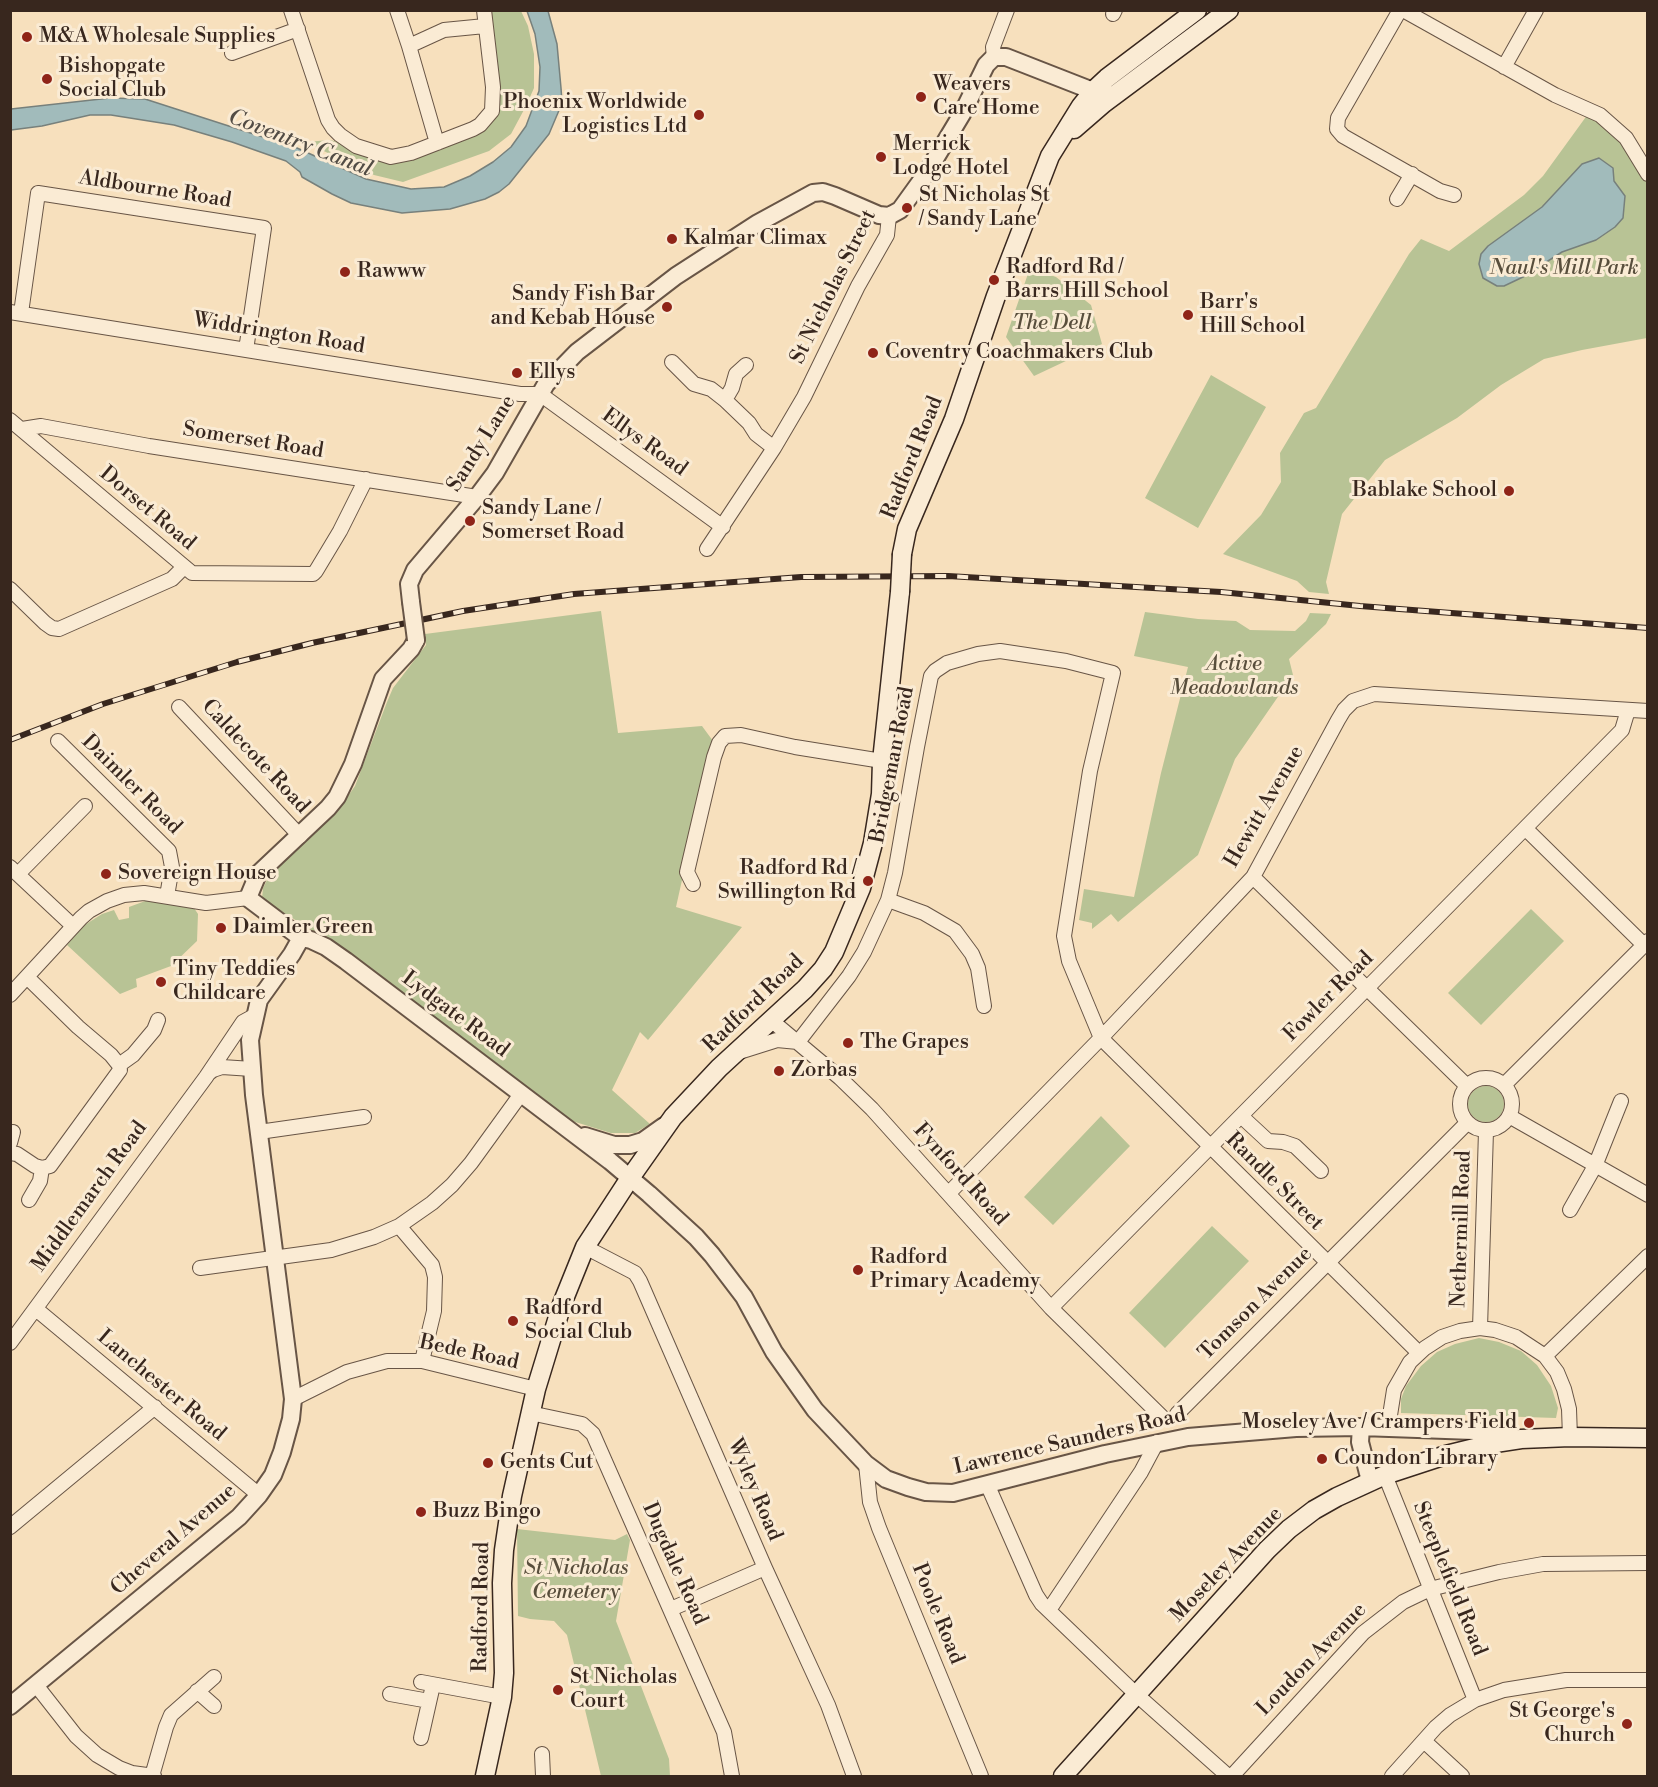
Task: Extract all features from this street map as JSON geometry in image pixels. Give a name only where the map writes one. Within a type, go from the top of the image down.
[{"type":"main road","name":"Radford Road","points":[[485,1776],[502,1697],[504,1673],[502,1583],[512,1496],[536,1389],[562,1304],[585,1247],[673,1117],[695,1092],[772,1021],[823,969],[834,952],[861,888],[873,843],[881,794],[882,761],[902,554],[907,529],[954,419],[1015,245],[1050,156],[1081,105],[1107,78],[1197,10]]},
{"type":"main road","name":"Radford Road","points":[[1061,140],[1104,103],[1229,10]]},
{"type":"main road","name":"Radford Road","points":[[1093,92],[1099,94],[1109,90],[1160,53],[1190,41]]},
{"type":"main road","name":"Moseley Avenue","points":[[1064,1776],[1246,1572],[1289,1530],[1329,1501],[1378,1478],[1457,1452],[1521,1439],[1647,1438]]},
{"type":"street","points":[[291,10],[328,120],[340,135],[356,146],[391,157],[411,153],[480,124],[492,111],[493,87],[484,10]]},
{"type":"street","points":[[397,10],[437,143]]},
{"type":"street","name":"St Nicholas Street","points":[[707,549],[774,448],[804,397],[858,286],[887,235],[889,216],[900,210],[921,182],[962,114],[986,65],[994,57],[993,47],[1007,10]]},
{"type":"street","points":[[1454,195],[1440,191],[1343,136],[1337,126],[1338,118],[1402,10],[1555,95],[1591,110],[1611,123],[1626,138],[1647,174]]},
{"type":"street","points":[[1504,66],[1536,10]]},
{"type":"street","points":[[409,46],[444,30],[485,26]]},
{"type":"street","points":[[232,52],[298,29]]},
{"type":"street","points":[[994,57],[1005,57],[1093,92]]},
{"type":"street","points":[[1397,199],[1412,174]]},
{"type":"street","name":"Sandy Lane","points":[[248,898],[258,874],[300,836],[337,797],[353,764],[383,679],[411,649],[416,640],[409,584],[415,570],[495,473],[546,384],[577,352],[676,276],[799,199],[813,193],[823,192],[879,215],[889,216]]},
{"type":"street","name":"Aldbourne Road","points":[[16,312],[38,193],[264,228],[246,350]]},
{"type":"street","name":"Widdrington Road","points":[[16,312],[520,394],[540,394]]},
{"type":"street","points":[[672,362],[694,384],[711,389],[725,400],[749,423],[756,434],[774,448]]},
{"type":"street","points":[[725,400],[735,383],[736,374],[746,365]]},
{"type":"street","name":"Ellys Road","points":[[540,394],[723,527]]},
{"type":"street","name":"Dorset Road","points":[[10,420],[183,568],[192,573],[313,574],[340,531],[366,480]]},
{"type":"street","name":"Somerset Road","points":[[22,429],[41,426],[149,446],[477,497]]},
{"type":"street","points":[[10,589],[45,623],[52,628],[60,629],[172,579],[183,568]]},
{"type":"street","name":"Bridgeman Road","points":[[798,1042],[849,976],[864,952],[888,900],[931,676],[935,670],[947,663],[978,654],[1000,651],[1066,662],[1113,673],[1090,771],[1064,936],[1066,953],[1101,1038]]},
{"type":"street","name":"Hewitt Avenue","points":[[949,1193],[1101,1038],[1253,877],[1344,710],[1353,701],[1374,694],[1647,711]]},
{"type":"street","name":"Caldecote Road","points":[[179,707],[300,836]]},
{"type":"street","name":"Fowler Road","points":[[1051,1308],[1622,730],[1628,710]]},
{"type":"street","points":[[693,884],[687,872],[714,757],[719,743],[725,736],[741,735],[795,747],[882,761]]},
{"type":"street","name":"Daimler Road","points":[[58,741],[169,851],[172,867],[167,896]]},
{"type":"street","points":[[73,926],[14,871],[85,806]]},
{"type":"street","points":[[1504,1085],[1646,943],[1526,829]]},
{"type":"street","points":[[1253,877],[1467,1086]]},
{"type":"street","points":[[10,995],[89,911],[116,898],[144,893],[206,903],[248,898]]},
{"type":"street","name":"Lydgate Road","points":[[248,898],[301,938],[326,947],[346,961],[630,1178]]},
{"type":"street","points":[[888,900],[924,913],[955,931],[972,954],[978,968],[984,1006]]},
{"type":"street","name":"Middlemarch Road","points":[[10,1342],[206,1077],[243,1022],[254,1016],[259,1000],[301,938]]},
{"type":"street","points":[[10,1153],[17,1154],[35,1166],[42,1168],[51,1166],[120,1070],[111,1055],[72,1022],[27,977]]},
{"type":"street","name":"Cheveral Avenue","points":[[10,1706],[239,1517],[273,1475],[282,1452],[291,1419],[293,1399],[252,1069],[250,1040],[254,1016]]},
{"type":"street","points":[[119,1065],[133,1055],[154,1030],[158,1020]]},
{"type":"street","name":"Fynford Road","points":[[772,1021],[872,1109],[1051,1308],[1162,1417]]},
{"type":"street","name":"Randle Street","points":[[1101,1038],[1419,1353]]},
{"type":"street","points":[[737,1052],[777,1040],[798,1042]]},
{"type":"street","points":[[206,1077],[213,1070],[222,1067],[252,1069]]},
{"type":"street","points":[[1486,1078],[1504,1085],[1511,1098],[1512,1108],[1509,1116],[1499,1127],[1486,1131],[1467,1123],[1460,1106],[1461,1096],[1467,1086],[1476,1080],[1486,1078]]},
{"type":"street","points":[[200,1268],[331,1250],[374,1237],[399,1226],[432,1203],[452,1185],[471,1163],[521,1094]]},
{"type":"street","points":[[1570,1210],[1595,1166],[1621,1101]]},
{"type":"street","points":[[1241,1116],[1268,1141],[1295,1146],[1321,1171]]},
{"type":"street","points":[[1509,1116],[1647,1195]]},
{"type":"street","points":[[260,1132],[364,1117]]},
{"type":"street","points":[[568,1129],[594,1140],[614,1145],[630,1145],[654,1134],[673,1117]]},
{"type":"street","name":"Tomson Avenue","points":[[1177,1414],[1467,1123]]},
{"type":"street","name":"Nethermill Road","points":[[1480,1328],[1486,1131]]},
{"type":"street","points":[[29,1200],[40,1181],[42,1168]]},
{"type":"street","name":"Lawrence Saunders Road","points":[[630,1178],[696,1237],[712,1256],[744,1297],[774,1352],[815,1410],[866,1464],[886,1479],[926,1492],[953,1494],[1157,1442],[1240,1432],[1361,1427],[1474,1431],[1521,1439]]},
{"type":"street","points":[[399,1226],[432,1265],[435,1277],[434,1311],[422,1361]]},
{"type":"street","name":"Wyley Road","points":[[585,1247],[635,1273],[640,1281],[828,1706],[854,1776]]},
{"type":"street","points":[[1545,1356],[1647,1256]]},
{"type":"street","name":"Lanchester Road","points":[[36,1309],[259,1495]]},
{"type":"street","points":[[1388,1428],[1394,1390],[1403,1371],[1419,1353],[1450,1334],[1480,1328],[1516,1336],[1545,1356],[1557,1372],[1564,1389],[1569,1408],[1570,1437]]},
{"type":"street","name":"Bede Road","points":[[293,1399],[347,1372],[387,1361],[422,1361],[536,1389]]},
{"type":"street","points":[[10,1527],[155,1407]]},
{"type":"street","name":"Dugdale Road","points":[[530,1413],[582,1424],[593,1434],[724,1732],[731,1760],[732,1776]]},
{"type":"street","points":[[1361,1427],[1360,1442],[1364,1463],[1378,1478]]},
{"type":"street","points":[[1049,1610],[1141,1472],[1157,1442]]},
{"type":"street","name":"Poole Road","points":[[866,1464],[870,1502],[879,1528],[981,1776]]},
{"type":"street","name":"Steeplefield Road","points":[[1378,1478],[1431,1589],[1475,1700]]},
{"type":"street","points":[[988,1486],[1036,1595],[1137,1695],[1230,1776]]},
{"type":"street","name":"Loudon Avenue","points":[[1230,1776],[1363,1633],[1403,1602],[1431,1589],[1543,1564],[1647,1563]]},
{"type":"street","points":[[671,1610],[765,1568]]},
{"type":"street","points":[[36,1685],[75,1736],[97,1755],[126,1770],[153,1776],[171,1715],[214,1677]]},
{"type":"street","points":[[1392,1776],[1450,1715],[1475,1700],[1504,1690],[1566,1680],[1647,1680]]},
{"type":"street","points":[[421,1738],[429,1701],[427,1683],[502,1697]]},
{"type":"street","points":[[196,1691],[214,1706]]},
{"type":"street","points":[[390,1694],[429,1701]]},
{"type":"street","points":[[1424,1741],[1462,1776]]},
{"type":"street","points":[[542,1754],[547,1774]]},
{"type":"green space","points":[[486,11],[521,11],[528,26],[534,54],[534,88],[526,106],[511,134],[489,151],[403,182],[374,175],[305,142],[331,140],[388,160],[495,113]]},
{"type":"green space","name":"Naul's Mill Park","points":[[1588,114],[1621,139],[1647,180],[1647,338],[1544,359],[1501,385],[1457,418],[1385,460],[1342,514],[1326,582],[1329,594],[1309,592],[1297,581],[1223,554],[1261,515],[1281,482],[1280,453],[1304,413],[1316,408],[1409,254],[1421,239],[1449,251],[1524,195],[1543,176]]},
{"type":"green space","name":"The Dell","points":[[1030,268],[1056,277],[1091,305],[1102,344],[1034,376],[1006,337]]},
{"type":"green space","points":[[1211,375],[1266,407],[1198,528],[1145,498]]},
{"type":"green space","points":[[601,611],[618,733],[702,726],[713,741],[676,907],[742,927],[648,1040],[640,1032],[612,1090],[650,1124],[635,1133],[611,1133],[572,1121],[324,938],[262,899],[263,888],[269,876],[337,812],[355,786],[393,688],[426,645],[425,634]]},
{"type":"green space","name":"Active Meadowlands","points":[[1145,612],[1236,621],[1250,630],[1295,631],[1306,621],[1310,613],[1331,614],[1326,624],[1289,659],[1293,675],[1235,759],[1198,855],[1118,922],[1111,914],[1092,929],[1092,923],[1079,920],[1084,889],[1134,897],[1161,773],[1188,667],[1134,656]]},
{"type":"green space","points":[[148,900],[192,905],[198,914],[197,941],[171,966],[136,979],[137,987],[120,994],[67,945],[83,926],[102,914],[114,910],[119,920],[129,918],[129,907]]},
{"type":"green space","points":[[1531,909],[1564,941],[1481,1025],[1448,993]]},
{"type":"green space","points":[[1486,1086],[1499,1091],[1504,1104],[1499,1117],[1486,1122],[1473,1117],[1468,1104],[1473,1091]]},
{"type":"green space","points":[[1101,1116],[1130,1146],[1053,1225],[1024,1197]]},
{"type":"green space","points":[[1212,1226],[1249,1261],[1165,1348],[1129,1313]]},
{"type":"green space","points":[[1479,1338],[1499,1342],[1521,1351],[1537,1365],[1551,1386],[1558,1408],[1556,1418],[1401,1413],[1401,1399],[1406,1386],[1421,1366],[1437,1352],[1455,1344]]},
{"type":"green space","name":"St Nicholas Cemetery","points":[[517,1529],[615,1540],[627,1534],[630,1540],[616,1621],[669,1759],[670,1776],[601,1776],[567,1635],[554,1621],[518,1616]]},
{"type":"water","name":"Coventry Canal","points":[[527,11],[548,11],[557,44],[562,102],[560,108],[549,134],[509,184],[485,199],[450,209],[402,213],[351,203],[302,177],[300,172],[286,161],[174,125],[111,115],[90,115],[42,126],[11,130],[11,109],[110,98],[145,99],[297,148],[366,179],[411,189],[444,187],[470,176],[493,162],[511,147],[526,126],[539,91],[540,67],[535,34]]},
{"type":"water","points":[[1599,158],[1613,168],[1614,181],[1625,196],[1623,218],[1615,227],[1596,240],[1562,252],[1523,277],[1504,286],[1497,286],[1483,278],[1479,264],[1481,254],[1488,246],[1542,207],[1582,164]]},
{"type":"railway","points":[[10,740],[103,704],[237,662],[312,643],[463,611],[574,594],[801,577],[948,576],[1221,592],[1360,606],[1648,628]]},
{"type":"place","name":"M&A Wholesale Supplies","points":[[27,37]]},
{"type":"place","name":"Bishopgate Social Club","points":[[47,79]]},
{"type":"place","name":"Weavers Care Home","points":[[921,97]]},
{"type":"place","name":"Phoenix Worldwide Logistics Ltd","points":[[699,115]]},
{"type":"place","name":"Merrick Lodge Hotel","points":[[881,157]]},
{"type":"place","name":"St Nicholas St / Sandy Lane","points":[[907,208]]},
{"type":"place","name":"Kalmar Climax","points":[[672,239]]},
{"type":"place","name":"Rawww","points":[[345,272]]},
{"type":"place","name":"Radford Rd / Barrs Hill School","points":[[994,280]]},
{"type":"place","name":"Sandy Fish Bar and Kebab House","points":[[667,307]]},
{"type":"place","name":"Barr's Hill School","points":[[1188,315]]},
{"type":"place","name":"Coventry Coachmakers Club","points":[[873,353]]},
{"type":"place","name":"Ellys","points":[[517,373]]},
{"type":"place","name":"Bablake School","points":[[1509,491]]},
{"type":"place","name":"Sandy Lane / Somerset Road","points":[[470,521]]},
{"type":"place","name":"Sovereign House","points":[[106,874]]},
{"type":"place","name":"Radford Rd / Swillington Rd","points":[[868,881]]},
{"type":"place","name":"Daimler Green","points":[[221,928]]},
{"type":"place","name":"Tiny Teddies Childcare","points":[[161,982]]},
{"type":"place","name":"The Grapes","points":[[848,1043]]},
{"type":"place","name":"Zorbas","points":[[779,1071]]},
{"type":"place","name":"Radford Primary Academy","points":[[858,1270]]},
{"type":"place","name":"Radford Social Club","points":[[513,1321]]},
{"type":"place","name":"Moseley Ave / Crampers Field","points":[[1529,1423]]},
{"type":"place","name":"Coundon Library","points":[[1322,1459]]},
{"type":"place","name":"Gents Cut","points":[[488,1463]]},
{"type":"place","name":"Buzz Bingo","points":[[421,1512]]},
{"type":"place","name":"St Nicholas Court","points":[[558,1690]]},
{"type":"place","name":"St George's Church","points":[[1627,1724]]}]
